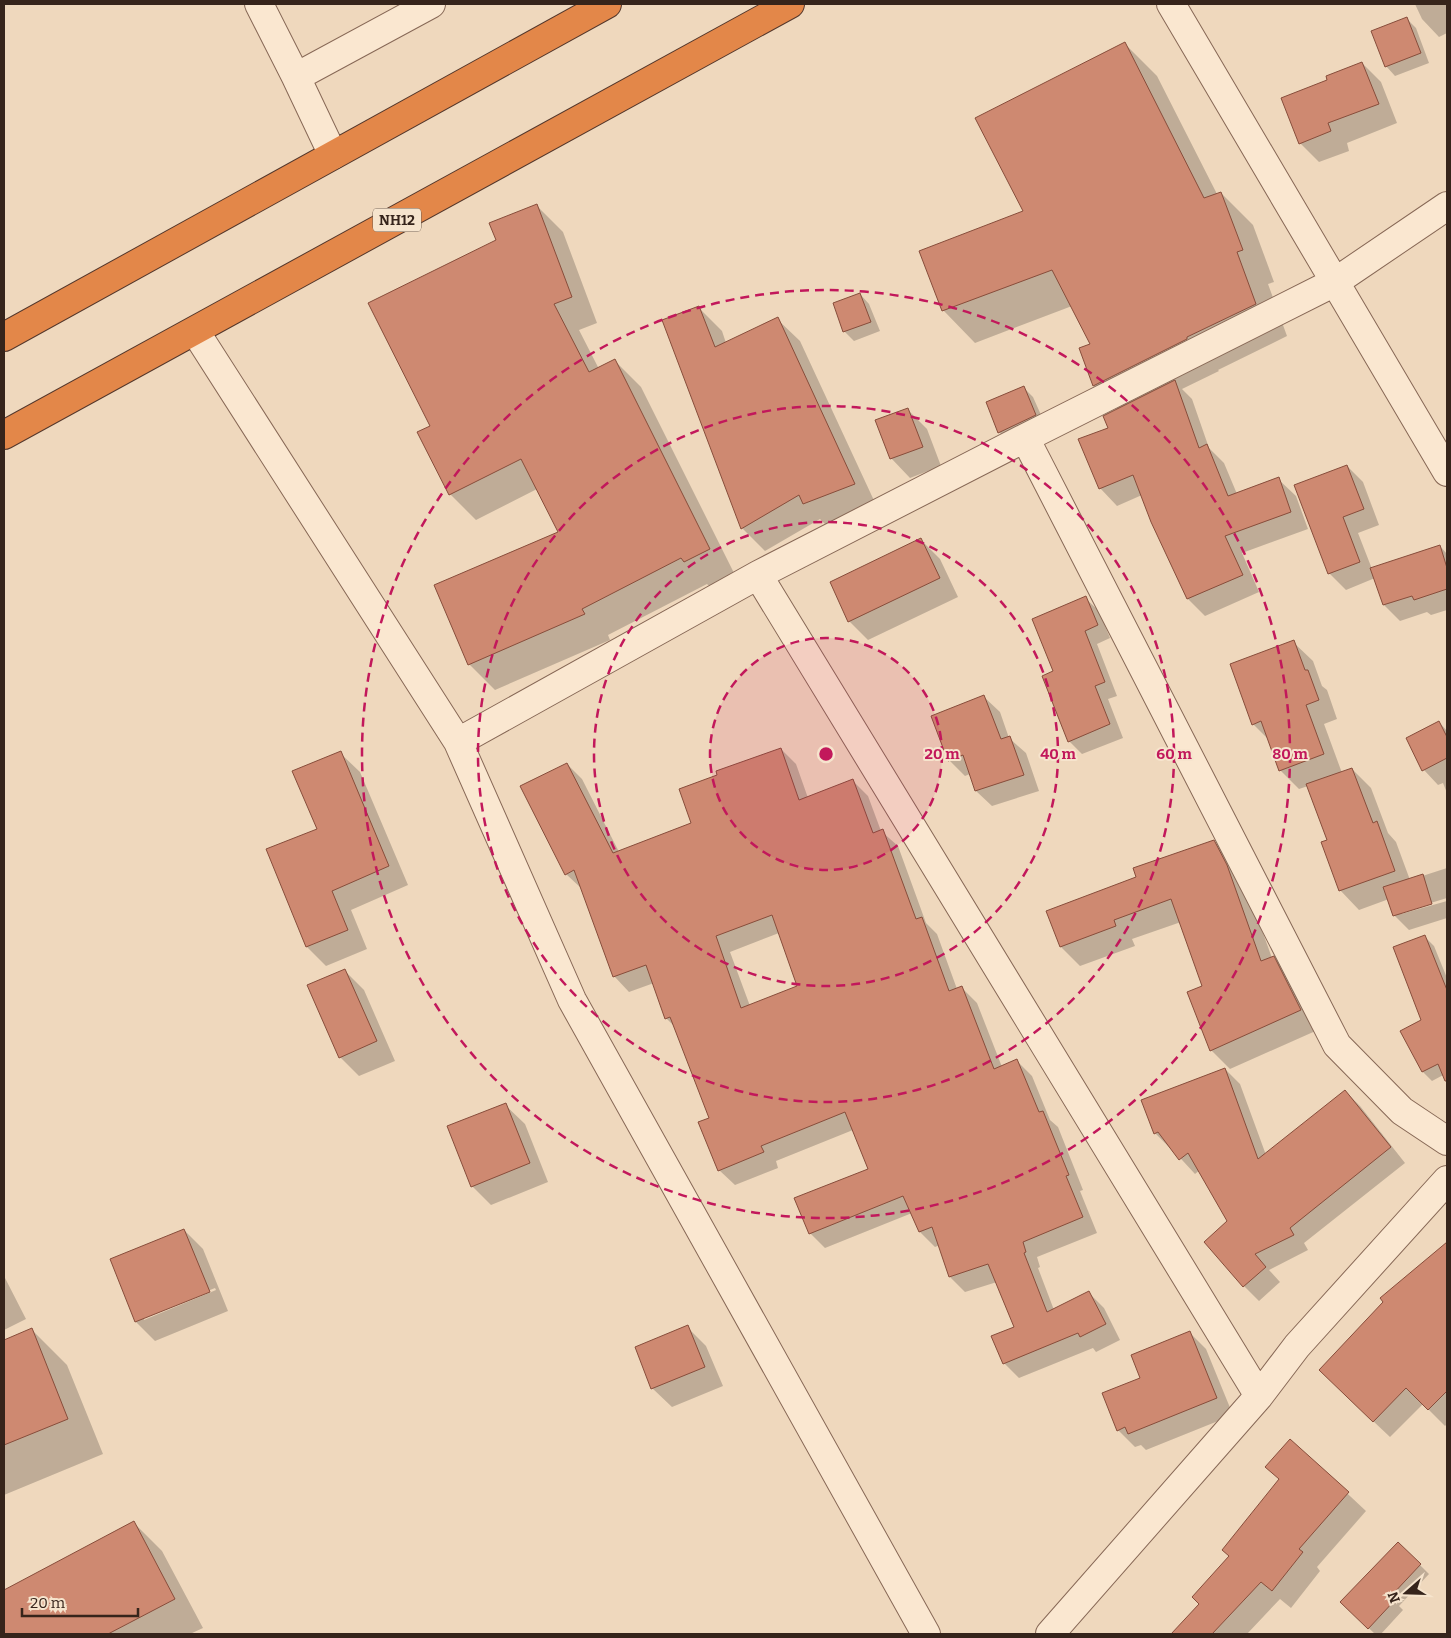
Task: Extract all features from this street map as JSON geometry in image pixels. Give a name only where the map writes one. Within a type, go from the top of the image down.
[{"type":"highway","points":[[4,338],[607,4]]},
{"type":"highway","name":"NH12","points":[[4,436],[790,4]]},
{"type":"street","points":[[259,4],[333,155]]},
{"type":"street","points":[[296,77],[431,4]]},
{"type":"street","points":[[1171,4],[1447,472]]},
{"type":"street","points":[[458,742],[758,575],[1335,282],[1447,206]]},
{"type":"street","points":[[195,331],[458,742],[572,1000],[926,1634]]},
{"type":"street","points":[[1025,438],[1337,1045],[1402,1111],[1447,1141]]},
{"type":"street","points":[[758,575],[1259,1396]]},
{"type":"street","points":[[1050,1634],[1259,1396],[1297,1346],[1447,1180]]},
{"type":"building","points":[[1407,17],[1421,53],[1385,67],[1371,31]]},
{"type":"building","points":[[1125,42],[1204,198],[1221,192],[1243,250],[1237,252],[1256,304],[1187,337],[1187,339],[1093,386],[1079,348],[1090,344],[1052,270],[942,311],[919,251],[1023,211],[975,118]]},
{"type":"building","points":[[1362,62],[1379,104],[1328,123],[1331,131],[1299,144],[1281,98],[1327,80],[1326,76]]},
{"type":"building","points":[[537,204],[572,297],[554,304],[589,372],[615,359],[710,549],[684,562],[681,558],[582,609],[585,614],[468,665],[434,585],[558,532],[521,459],[449,495],[417,432],[430,426],[368,303],[496,240],[489,223]]},
{"type":"building","points":[[860,293],[871,322],[843,332],[833,303]]},
{"type":"building","points":[[699,306],[715,347],[778,317],[855,484],[803,504],[799,495],[741,529],[662,320]]},
{"type":"building","points":[[1175,380],[1199,448],[1207,444],[1228,496],[1279,477],[1291,512],[1225,536],[1243,575],[1187,599],[1151,522],[1133,475],[1099,489],[1078,439],[1108,428],[1103,416]]},
{"type":"building","points":[[1024,386],[1036,415],[998,433],[986,402]]},
{"type":"building","points":[[908,408],[923,447],[890,459],[875,420]]},
{"type":"building","points":[[1347,465],[1364,509],[1343,517],[1360,562],[1328,574],[1294,485]]},
{"type":"building","points":[[921,538],[940,578],[848,622],[830,582]]},
{"type":"building","points":[[1440,545],[1447,568],[1447,589],[1414,600],[1412,596],[1383,605],[1370,568]]},
{"type":"building","points":[[1086,596],[1098,625],[1085,631],[1105,682],[1095,686],[1110,724],[1068,742],[1042,676],[1053,671],[1032,619]]},
{"type":"building","points":[[1294,640],[1319,700],[1306,705],[1324,754],[1279,771],[1261,721],[1252,725],[1230,664]]},
{"type":"building","points":[[984,695],[1001,739],[1010,736],[1024,775],[975,791],[963,755],[948,761],[931,716]]},
{"type":"building","points":[[1439,721],[1447,737],[1447,758],[1422,771],[1406,738]]},
{"type":"building","points":[[781,748],[799,800],[853,779],[873,833],[883,829],[916,919],[922,917],[949,991],[962,986],[994,1069],[1017,1059],[1039,1112],[1043,1111],[1069,1175],[1066,1176],[1083,1217],[1023,1242],[1026,1252],[1024,1253],[1047,1312],[1089,1291],[1106,1324],[1080,1337],[1078,1333],[1003,1364],[991,1336],[1014,1327],[988,1264],[949,1277],[932,1227],[919,1232],[903,1196],[809,1234],[794,1198],[868,1169],[845,1112],[761,1146],[764,1152],[718,1171],[698,1122],[709,1118],[670,1017],[665,1019],[646,965],[613,977],[574,870],[565,875],[520,786],[567,763],[613,853],[691,823],[679,789],[717,775],[716,771]],"holes":[[[772,915],[797,986],[741,1008],[716,936]]]},
{"type":"building","points":[[341,751],[389,866],[332,891],[348,930],[306,947],[266,849],[317,829],[292,771]]},
{"type":"building","points":[[1352,768],[1373,823],[1377,821],[1395,871],[1339,891],[1321,842],[1327,840],[1306,784]]},
{"type":"building","points":[[1214,840],[1227,865],[1261,961],[1274,956],[1301,1010],[1210,1051],[1187,992],[1202,986],[1171,899],[1114,920],[1116,926],[1060,947],[1046,911],[1136,877],[1133,868]]},
{"type":"building","points":[[1423,874],[1432,904],[1393,916],[1383,887]]},
{"type":"building","points":[[1425,935],[1447,990],[1447,1081],[1445,1081],[1438,1064],[1422,1072],[1400,1031],[1421,1020],[1393,947]]},
{"type":"building","points":[[345,969],[377,1041],[339,1058],[307,985]]},
{"type":"building","points":[[1225,1068],[1258,1159],[1345,1090],[1391,1147],[1290,1228],[1294,1235],[1255,1254],[1266,1267],[1243,1287],[1204,1242],[1227,1221],[1188,1153],[1179,1160],[1158,1132],[1154,1134],[1141,1100]]},
{"type":"building","points":[[506,1103],[530,1163],[471,1187],[447,1126]]},
{"type":"building","points":[[184,1229],[210,1292],[135,1322],[110,1259]]},
{"type":"building","points":[[1447,1242],[1447,1391],[1428,1410],[1406,1388],[1373,1422],[1319,1370],[1383,1302],[1380,1298]]},
{"type":"building","points":[[688,1325],[705,1367],[651,1389],[635,1347]]},
{"type":"building","points":[[32,1328],[68,1419],[4,1445],[4,1340]]},
{"type":"building","points":[[1190,1331],[1217,1398],[1128,1434],[1125,1427],[1117,1431],[1102,1393],[1140,1378],[1131,1355]]},
{"type":"building","points":[[1290,1439],[1349,1492],[1299,1549],[1303,1552],[1272,1591],[1261,1582],[1212,1634],[1171,1634],[1199,1604],[1192,1597],[1229,1556],[1222,1550],[1279,1479],[1265,1467]]},
{"type":"building","points":[[134,1521],[175,1599],[108,1634],[4,1634],[4,1590]]},
{"type":"building","points":[[1398,1542],[1421,1564],[1391,1596],[1395,1600],[1368,1629],[1340,1602]]}]
